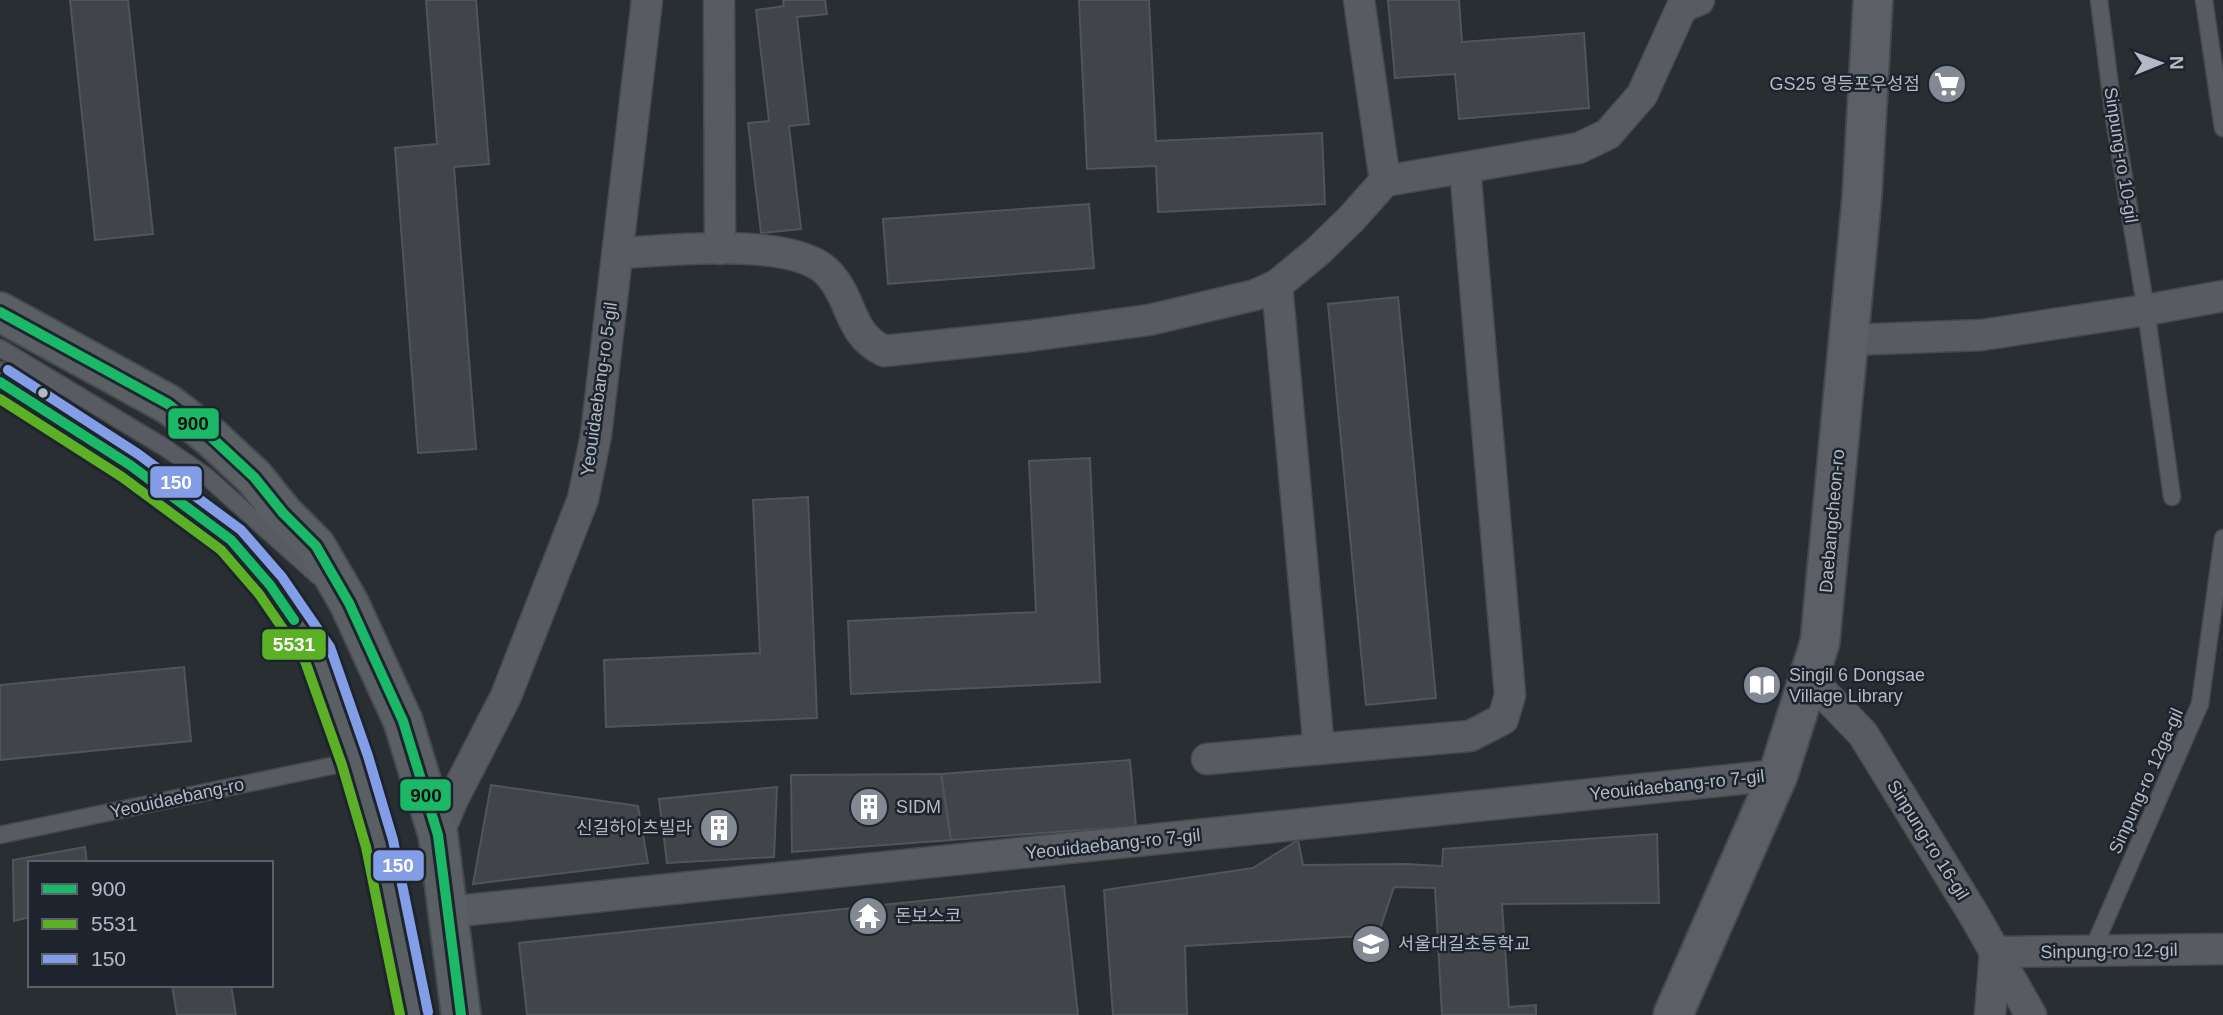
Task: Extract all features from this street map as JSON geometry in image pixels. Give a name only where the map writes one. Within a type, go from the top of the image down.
[{"type":"main road","name":"Daebangcheon-ro","points":[[1673,1015],[1778,775],[1820,642],[1862,196],[1873,0]]},
{"type":"main road","points":[[0,312],[169,404],[211,437],[254,477],[283,513],[316,547],[349,603],[403,721],[438,835],[461,1015]]},
{"type":"main road","points":[[0,382],[130,465],[231,540],[270,585],[318,654],[380,844],[414,1015]]},
{"type":"street","name":"Yeouidaebang-ro 5-gil","points":[[438,835],[452,801],[506,696],[583,499],[596,435],[647,0]]},
{"type":"street","points":[[719,0],[720,249]]},
{"type":"street","points":[[1359,0],[1385,181]]},
{"type":"street","points":[[618,253],[756,248],[814,261],[829,272],[840,287],[860,335],[871,345],[884,351],[1149,320],[1255,295],[1277,285],[1326,244],[1385,181],[1579,148],[1608,134],[1642,95],[1688,2]]},
{"type":"street","points":[[1207,760],[1470,736],[1503,719],[1510,695],[1465,168]]},
{"type":"street","points":[[1277,285],[1319,749]]},
{"type":"street","points":[[1849,340],[1982,335],[2223,296]]},
{"type":"street","name":"Sinpung-ro 16-gil","points":[[1809,678],[1863,734],[1996,952],[2031,1015]]},
{"type":"street","name":"Yeouidaebang-ro 7-gil","points":[[448,912],[1778,775]]},
{"type":"street","name":"Sinpung-ro 12-gil","points":[[1996,952],[2223,949]]},
{"type":"street","points":[[1990,1015],[1996,952]]},
{"type":"lane","name":"Sinpung-ro 10-gil","points":[[2099,0],[2114,118],[2147,310],[2172,497]]},
{"type":"lane","points":[[2204,0],[2223,128]]},
{"type":"lane","points":[[0,348],[122,421],[206,476],[349,603]]},
{"type":"lane","name":"Sinpung-ro 12ga-gil","points":[[2092,951],[2200,704],[2223,538]]},
{"type":"lane","name":"Yeouidaebang-ro","points":[[0,835],[355,761]]},
{"type":"building","points":[[70,0],[128,0],[153,234],[95,240]]},
{"type":"building","points":[[426,0],[476,0],[489,164],[454,167],[476,449],[418,453],[395,148],[437,144]]},
{"type":"building","points":[[783,0],[825,0],[827,14],[797,17],[809,124],[789,126],[801,229],[761,233],[748,123],[769,121],[756,10],[784,6]]},
{"type":"building","points":[[1079,0],[1149,0],[1156,141],[1322,133],[1325,204],[1158,212],[1156,166],[1087,169]]},
{"type":"building","points":[[1388,0],[1459,0],[1462,42],[1584,33],[1589,108],[1459,119],[1455,74],[1395,78]]},
{"type":"building","points":[[1089,204],[1094,268],[888,284],[883,219]]},
{"type":"building","points":[[1398,297],[1436,698],[1366,705],[1328,304]]},
{"type":"building","points":[[1090,458],[1100,682],[851,694],[848,621],[1036,612],[1029,461]]},
{"type":"building","points":[[808,497],[817,718],[606,727],[604,660],[760,653],[753,500]]},
{"type":"building","points":[[184,667],[191,741],[0,760],[0,685]]},
{"type":"building","points":[[1130,760],[1136,826],[951,840],[941,774]]},
{"type":"building","name":"SIDM","points":[[941,774],[951,840],[792,852],[791,775]]},
{"type":"building","points":[[491,785],[638,806],[648,863],[473,884]]},
{"type":"building","name":"신길하이츠빌라","points":[[777,787],[774,857],[667,863],[659,799]]},
{"type":"building","name":"서울대길초등학교","points":[[1657,834],[1659,903],[1502,904],[1509,1007],[1536,1005],[1536,1015],[1442,1015],[1435,888],[1394,887],[1378,935],[1185,946],[1187,1015],[1113,1015],[1104,890],[1253,868],[1298,840],[1303,865],[1442,866],[1443,849]]},
{"type":"building","points":[[85,847],[87,861],[28,861],[28,918],[14,921],[13,860]]},
{"type":"building","name":"돈보스코","points":[[1064,886],[1078,1015],[527,1015],[519,943]]},
{"type":"building","points":[[172,987],[231,987],[236,1015],[177,1015]]},
{"type":"transit line","name":"900","points":[[0,312],[168,404],[211,437],[254,477],[283,513],[316,546],[349,603],[403,721],[438,835],[461,1015]]},
{"type":"transit line","name":"150","points":[[8,370],[138,454],[241,530],[282,577],[330,647],[368,756],[393,840],[428,1012]]},
{"type":"transit line","name":"900","points":[[0,382],[130,465],[231,540],[270,585],[294,620]]},
{"type":"transit line","name":"5531","points":[[0,399],[122,477],[221,550],[259,594],[305,661],[342,765],[366,847],[400,1015]]},
{"type":"place","name":"GS25 영등포우성점","points":[[1947,84]]},
{"type":"place","name":"Singil 6 Dongsae Village Library","points":[[1762,685]]},
{"type":"place","name":"SIDM","points":[[869,807]]},
{"type":"place","name":"신길하이츠빌라","points":[[719,828]]},
{"type":"place","name":"돈보스코","points":[[868,916]]},
{"type":"place","name":"서울대길초등학교","points":[[1371,944]]}]
